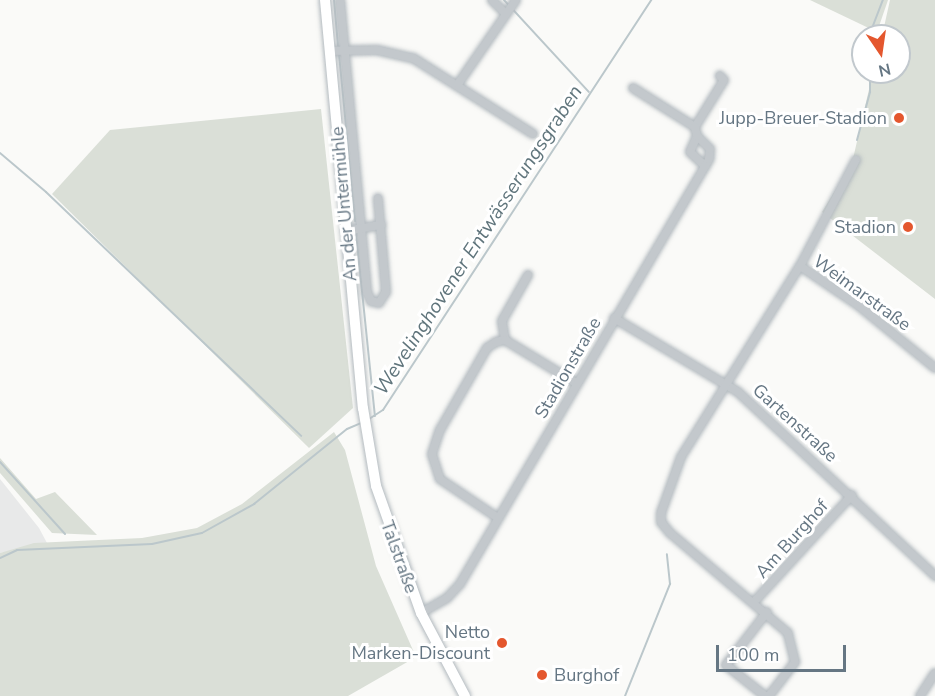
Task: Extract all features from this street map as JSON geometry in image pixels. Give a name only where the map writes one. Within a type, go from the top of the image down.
[{"type":"main road","name":"An der Untermühle","points":[[325,0],[363,408]]},
{"type":"main road","name":"Talstraße","points":[[363,408],[366,434],[386,522],[421,613],[465,696]]},
{"type":"street","points":[[340,0],[367,292],[371,301],[378,303],[385,298],[386,292],[378,198]]},
{"type":"street","points":[[492,0],[504,12]]},
{"type":"street","points":[[458,84],[504,12],[516,0]]},
{"type":"street","points":[[330,51],[345,50],[402,55],[458,84],[533,134]]},
{"type":"street","points":[[697,136],[690,152],[705,166],[711,151],[697,136],[695,127],[724,80],[720,76]]},
{"type":"street","points":[[633,88],[695,127]]},
{"type":"street","name":"Weimarstraße","points":[[726,383],[800,266],[856,160]]},
{"type":"street","name":"Stadionstraße","points":[[421,613],[455,589],[705,166]]},
{"type":"street","points":[[346,231],[381,225]]},
{"type":"street","name":"Weimarstraße","points":[[800,266],[859,306],[935,368]]},
{"type":"street","points":[[528,275],[502,321],[505,340],[576,383]]},
{"type":"street","name":"Gartenstraße","points":[[614,318],[726,383],[852,495],[935,576]]},
{"type":"street","points":[[498,518],[445,484],[435,467],[432,450],[487,348],[505,340]]},
{"type":"street","name":"Am Burghof","points":[[726,383],[681,457],[661,520],[672,536],[767,612],[788,633],[795,658],[791,670],[767,696],[726,665],[767,612]]},
{"type":"street","name":"Am Burghof","points":[[754,602],[852,495]]},
{"type":"street","points":[[920,696],[935,673]]},
{"type":"shaded area","points":[[810,0],[888,0],[880,24],[860,24]]},
{"type":"shaded area","name":"Jupp-Breuer-Stadion","points":[[890,0],[935,0],[935,299],[822,212],[852,163],[870,84],[911,84],[911,24],[885,24]]},
{"type":"shaded area","points":[[321,109],[353,408],[309,448],[52,194],[110,130]]},
{"type":"shaded area","points":[[334,432],[345,450],[376,566],[416,657],[348,696],[0,696],[0,553],[34,543],[142,538],[197,528],[242,504]]},
{"type":"shaded area","points":[[0,458],[36,499],[55,492],[97,535],[52,533],[0,473]]},
{"type":"shaded area","points":[[0,479],[39,528],[47,543],[0,553]]},
{"type":"waterway","points":[[334,0],[338,46]]},
{"type":"waterway","points":[[504,0],[589,92]]},
{"type":"waterway","name":"Wevelinghovener Entwässerungsgraben","points":[[369,419],[383,410],[651,0]]},
{"type":"waterway","points":[[874,24],[883,0]]},
{"type":"waterway","points":[[339,54],[355,221]]},
{"type":"waterway","points":[[857,140],[870,92],[870,84]]},
{"type":"waterway","points":[[0,153],[46,192],[301,436]]},
{"type":"waterway","points":[[356,233],[375,416]]},
{"type":"waterway","name":"Wevelinghovener Entwässerungsgraben","points":[[0,558],[17,550],[152,544],[202,533],[254,504],[347,429],[361,423]]},
{"type":"waterway","points":[[0,462],[65,534]]},
{"type":"waterway","points":[[625,696],[670,584],[667,554]]},
{"type":"place","name":"Jupp-Breuer-Stadion","points":[[899,118]]},
{"type":"place","name":"Stadion","points":[[908,227]]},
{"type":"place","name":"Netto Marken-Discount","points":[[502,643]]},
{"type":"place","name":"Burghof","points":[[542,675]]}]
